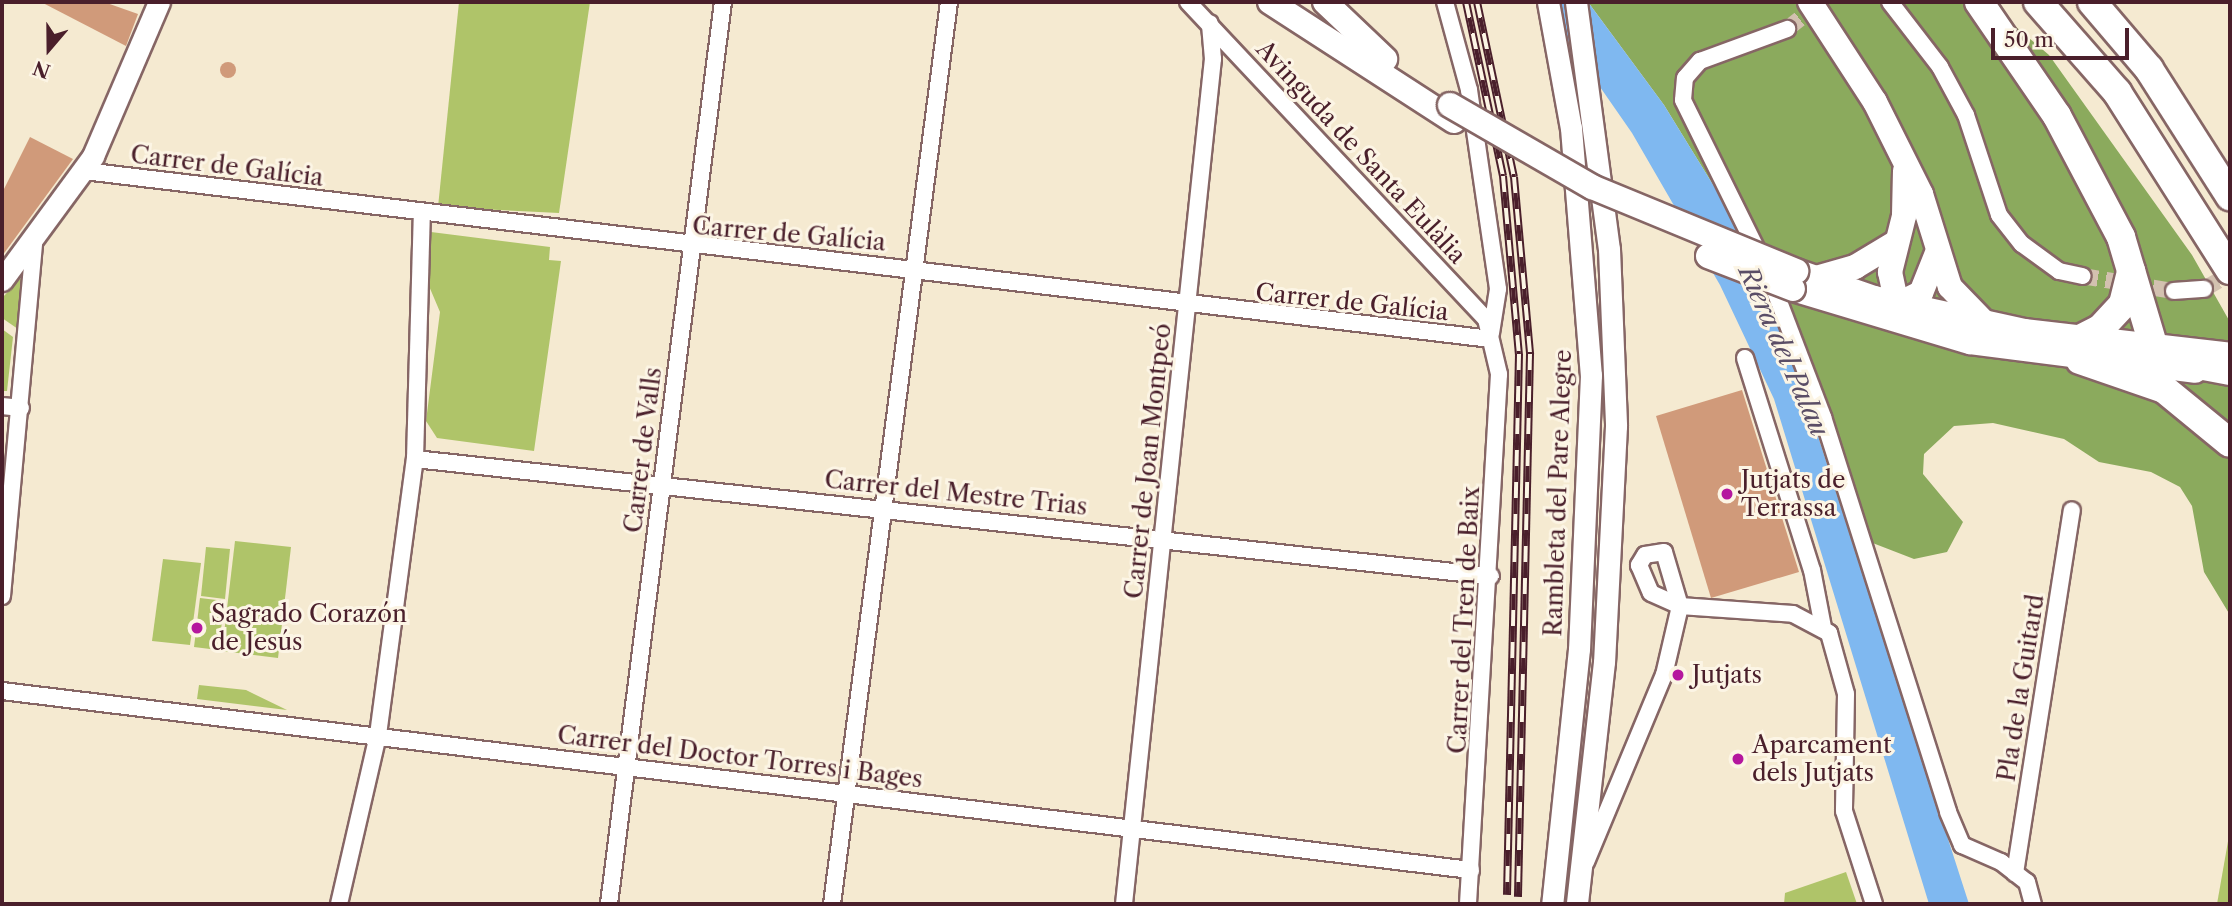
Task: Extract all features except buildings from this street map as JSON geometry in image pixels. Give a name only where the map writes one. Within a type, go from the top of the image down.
[{"type":"highway","points":[[1979,2],[2057,116],[2131,268],[2154,348],[2172,360],[2229,363]]},
{"type":"highway","points":[[2038,2],[2117,92],[2230,270]]},
{"type":"highway","points":[[2092,2],[2188,127],[2230,196]]},
{"type":"highway","points":[[2117,2],[2163,71],[2188,127]]},
{"type":"highway","points":[[2131,268],[2123,304],[2080,349],[2164,389],[2230,443]]},
{"type":"main road","points":[[2,279],[34,242],[84,171],[125,92],[159,2]]},
{"type":"main road","points":[[1270,2],[1386,76],[1452,113],[1592,187],[1801,279],[1844,306],[1970,342],[2229,363]]},
{"type":"main road","points":[[1288,2],[1386,76]]},
{"type":"main road","points":[[1313,2],[1452,113]]},
{"type":"main road","points":[[1325,2],[1362,41]]},
{"type":"main road","points":[[1576,2],[1610,262],[1616,426],[1604,662],[1577,904]]},
{"type":"main road","points":[[1810,2],[1875,102],[1921,194],[1937,253],[1957,298],[1987,323]]},
{"type":"main road","name":"Rambleta del Pare Alegre","points":[[1549,9],[1583,237],[1591,375],[1579,649],[1552,904]]},
{"type":"main road","points":[[1902,305],[1892,287],[1895,243],[1904,216],[1905,164]]},
{"type":"main road","points":[[1801,279],[1855,267],[1895,243]]},
{"type":"main road","points":[[1902,305],[1930,281],[1937,253]]},
{"type":"main road","points":[[1801,279],[1987,323],[2080,349],[2154,348]]},
{"type":"main road","points":[[1844,306],[1902,305],[1970,342]]},
{"type":"street","name":"Carrer de Valls","points":[[609,904],[723,2]]},
{"type":"street","points":[[832,904],[886,507],[949,2]]},
{"type":"street","name":"Avinguda de Santa Eulàlia","points":[[1188,2],[1486,319],[1490,339]]},
{"type":"street","points":[[1445,2],[1469,90],[1499,289],[1490,339]]},
{"type":"street","points":[[1890,2],[1940,67],[1966,115],[1999,215],[2031,251],[2059,271],[2082,276]]},
{"type":"street","name":"Carrer de Joan Montpeó","points":[[1124,904],[1213,59],[1210,23]]},
{"type":"street","points":[[1787,29],[1700,61],[1685,78],[1682,100],[1783,309],[1948,812],[1962,845],[2027,882],[2033,904]]},
{"type":"street","name":"Carrer de Galícia","points":[[84,171],[693,248],[915,268],[1188,307],[1490,339]]},
{"type":"street","points":[[339,904],[378,735],[415,459],[422,214]]},
{"type":"street","points":[[2,596],[34,242]]},
{"type":"street","points":[[2174,291],[2204,289]]},
{"type":"street","name":"Carrer del Tren de Baix","points":[[1468,904],[1491,576],[1499,374],[1490,339]]},
{"type":"street","points":[[1745,358],[1812,570],[1823,626],[1846,694],[1844,811],[1874,904]]},
{"type":"street","points":[[2,406],[21,408]]},
{"type":"street","name":"Carrer del Mestre Trias","points":[[415,459],[886,507],[1491,576]]},
{"type":"street","name":"Pla de la Guitard","points":[[2015,873],[2072,510]]},
{"type":"street","points":[[1580,875],[1655,702],[1679,607],[1793,614],[1823,626]]},
{"type":"street","name":"Carrer del Doctor Torres i Bages","points":[[2,691],[626,763],[846,793],[1471,870]]},
{"type":"green space","points":[[459,2],[590,2],[559,213],[438,207]]},
{"type":"green space","points":[[1588,2],[1987,2],[2049,55],[2192,255],[2230,322],[2230,615],[2204,572],[2192,506],[2180,487],[2151,472],[2099,462],[2064,439],[1993,423],[1954,426],[1924,454],[1923,474],[1963,522],[1947,552],[1914,559],[1852,535],[1797,371],[1731,214],[1664,105]]},
{"type":"green space","points":[[431,232],[550,247],[549,260],[561,261],[534,451],[437,438],[426,421],[440,312],[426,279]]},
{"type":"green space","points":[[22,277],[18,329],[2,318],[2,298]]},
{"type":"green space","points":[[2,329],[13,337],[7,391],[2,391]]},
{"type":"green space","points":[[235,541],[291,547],[278,658],[222,651]]},
{"type":"green space","points":[[206,547],[230,549],[225,599],[201,596]]},
{"type":"green space","points":[[163,559],[201,563],[190,645],[152,641]]},
{"type":"green space","points":[[200,598],[225,601],[218,650],[194,647]]},
{"type":"green space","points":[[199,685],[246,690],[287,710],[197,699]]},
{"type":"green space","points":[[2230,830],[2230,904],[2217,904]]},
{"type":"green space","points":[[1846,872],[1857,904],[1784,904],[1785,893]]},
{"type":"water","name":"Riera del Palau","points":[[1541,2],[1588,2],[1664,105],[1731,214],[1797,371],[1969,904],[1929,904],[1774,399],[1720,285],[1632,133]]},
{"type":"tunnel","points":[[1787,29],[1821,2]]},
{"type":"tunnel","points":[[2204,289],[2230,274]]},
{"type":"tunnel","points":[[2082,276],[2174,291]]},
{"type":"railway","points":[[1466,2],[1503,176],[1519,354],[1507,895]]},
{"type":"railway","points":[[1477,2],[1514,177],[1530,354],[1518,897]]},
{"type":"place","name":"Jutjats de Terrassa","points":[[1727,494]]},
{"type":"place","name":"Sagrado Corazón de Jesús","points":[[197,628]]},
{"type":"place","name":"Jutjats","points":[[1678,675]]},
{"type":"place","name":"Aparcament dels Jutjats","points":[[1738,759]]}]
